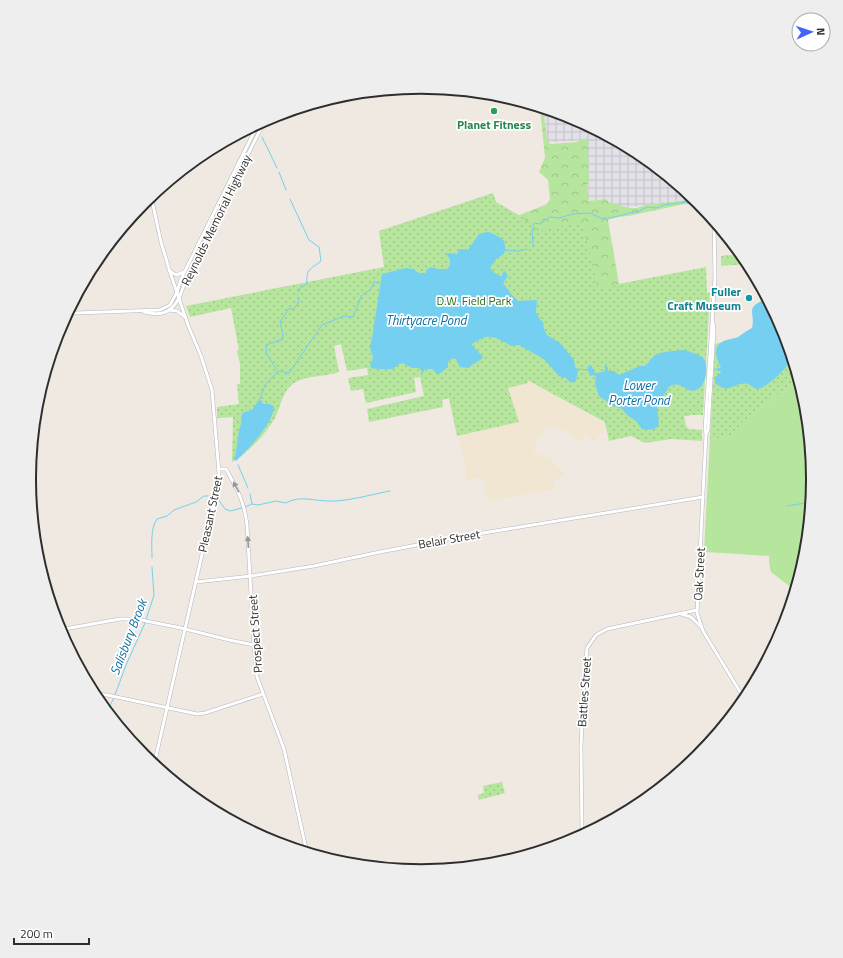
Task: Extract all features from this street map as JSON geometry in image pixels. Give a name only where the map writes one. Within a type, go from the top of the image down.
[{"type":"main road","name":"Reynolds Memorial Highway","points":[[169,310],[175,305],[179,298],[186,280],[261,129]]},
{"type":"main road","name":"Reynolds Memorial Highway","points":[[140,311],[157,310],[164,308],[171,303],[177,292],[184,272],[254,132]]},
{"type":"main road","name":"Pleasant Street","points":[[152,203],[169,271],[185,317],[201,356],[212,390],[219,469],[219,478],[156,758]]},
{"type":"main road","name":"Oak Street","points":[[714,229],[715,262],[713,319],[708,406],[705,429],[706,434],[697,610],[701,627],[742,693]]},
{"type":"main road","points":[[169,271],[175,275],[184,272]]},
{"type":"main road","points":[[73,314],[140,311],[163,314],[169,310],[177,311],[185,317]]},
{"type":"main road","name":"Prospect Street","points":[[219,469],[226,469],[239,492],[244,507],[251,576],[257,677],[284,749],[305,846]]},
{"type":"main road","name":"Belair Street","points":[[196,582],[209,579],[251,576],[314,566],[487,532],[703,497]]},
{"type":"main road","name":"Battles Street","points":[[582,829],[581,747],[583,698],[588,648],[596,635],[607,629],[697,610]]},
{"type":"main road","points":[[677,614],[685,614],[701,627]]},
{"type":"main road","points":[[66,629],[120,619],[145,621],[254,645]]},
{"type":"main road","points":[[102,695],[115,696],[196,714],[205,713],[263,694]]},
{"type":"shaded area","points":[[543,113],[592,133],[636,158],[687,199],[626,208],[588,202],[586,140],[546,143]]},
{"type":"shaded area","points":[[527,380],[605,423],[606,429],[594,442],[586,433],[579,442],[568,432],[546,425],[542,437],[537,437],[534,452],[551,459],[565,474],[553,481],[556,489],[489,501],[486,498],[482,477],[466,480],[459,436],[518,422],[507,388],[527,383]]},
{"type":"green space","points":[[541,113],[544,114],[547,139],[550,144],[577,142],[588,138],[589,183],[587,184],[589,201],[607,199],[608,202],[629,208],[687,200],[692,204],[685,204],[608,220],[619,284],[597,290],[517,216],[547,204],[550,199],[548,180],[539,172],[545,158]]},
{"type":"green space","name":"D.W. Field Park","points":[[493,193],[496,202],[522,217],[537,231],[582,222],[598,288],[706,267],[707,293],[710,292],[703,415],[684,416],[686,426],[689,429],[702,430],[702,441],[671,439],[645,443],[631,436],[609,441],[605,422],[527,380],[528,383],[508,388],[519,422],[457,436],[449,398],[442,400],[443,407],[369,422],[367,409],[424,396],[420,377],[414,378],[416,392],[366,403],[363,389],[351,391],[348,378],[368,375],[367,368],[347,371],[341,344],[334,346],[339,372],[299,380],[290,386],[284,394],[275,418],[266,431],[256,443],[232,462],[233,417],[217,418],[217,407],[239,404],[237,384],[240,384],[240,364],[237,351],[239,350],[231,308],[190,317],[186,306],[384,267],[379,231]]},
{"type":"green space","points":[[735,255],[741,264],[721,266],[721,256]]},
{"type":"green space","points":[[778,330],[795,381],[743,421],[730,437],[710,439],[715,344]]},
{"type":"green space","points":[[795,381],[804,429],[807,479],[804,529],[800,554],[791,588],[771,572],[769,556],[706,552],[704,550],[710,439],[730,437],[743,421]]},
{"type":"green space","points":[[502,782],[505,793],[479,800],[478,795],[484,793],[483,786]]},
{"type":"water","name":"Thirtyacre Pond","points":[[487,232],[500,238],[504,241],[505,245],[504,254],[496,259],[490,268],[495,274],[500,276],[502,276],[503,272],[505,271],[508,276],[503,283],[518,301],[537,300],[536,312],[543,322],[547,335],[560,343],[574,360],[575,367],[578,370],[576,381],[571,383],[566,378],[559,376],[544,359],[519,345],[511,346],[493,337],[485,337],[473,343],[472,345],[483,357],[469,368],[460,367],[456,359],[453,358],[448,362],[448,367],[439,374],[436,374],[434,369],[425,369],[422,374],[419,368],[412,368],[403,363],[399,364],[393,369],[371,368],[370,365],[373,358],[370,347],[382,274],[406,268],[413,269],[419,273],[426,273],[426,270],[431,267],[447,269],[450,266],[450,259],[446,254],[457,254],[460,249],[468,250],[479,234]]},
{"type":"water","points":[[763,300],[778,331],[789,363],[776,377],[761,388],[756,389],[749,384],[739,384],[728,388],[720,387],[715,383],[715,377],[721,373],[720,371],[717,371],[718,368],[721,368],[716,354],[717,347],[722,342],[738,337],[752,328],[752,310],[753,307]]},
{"type":"water","name":"Lower Porter Pond","points":[[684,350],[697,354],[704,359],[706,363],[706,376],[704,381],[699,388],[692,391],[678,385],[670,386],[658,405],[658,426],[650,430],[642,429],[636,421],[627,415],[622,409],[612,405],[599,396],[595,384],[596,377],[594,375],[590,376],[587,367],[591,365],[595,373],[598,373],[605,371],[605,364],[607,365],[608,371],[614,371],[619,375],[640,366],[645,366],[657,354]]},
{"type":"water","points":[[261,400],[263,404],[270,404],[274,407],[273,413],[259,436],[236,461],[234,459],[242,414],[253,409]]},
{"type":"waterway","points":[[262,137],[277,168]]},
{"type":"waterway","points":[[279,172],[286,190]]},
{"type":"waterway","points":[[290,199],[309,240],[319,247],[321,261],[308,272],[307,284],[300,288],[299,292]]},
{"type":"waterway","points":[[533,247],[532,231],[534,223],[540,224],[550,217],[559,218],[573,214],[590,213],[601,218],[609,218],[637,212],[647,207],[657,208],[664,205],[689,202]]},
{"type":"waterway","points":[[504,250],[518,251],[527,249]]},
{"type":"waterway","points":[[259,401],[265,385],[278,371],[289,373],[322,325],[344,316],[353,317],[361,296],[371,289],[374,282],[379,283]]},
{"type":"waterway","points":[[277,370],[267,355],[266,345],[283,339],[280,321],[288,309],[293,309],[298,304],[299,298]]},
{"type":"waterway","points":[[578,369],[588,370]]},
{"type":"waterway","name":"Salisbury Brook","points":[[238,465],[248,488]]},
{"type":"waterway","points":[[252,504],[258,505],[276,501],[286,503],[297,499],[336,501],[360,498],[390,491]]},
{"type":"waterway","name":"Salisbury Brook","points":[[245,507],[252,504],[250,494]]},
{"type":"waterway","name":"Salisbury Brook","points":[[152,558],[152,533],[157,519],[167,516],[174,510],[196,502],[204,496],[211,496],[218,499],[225,509],[230,511],[242,508]]},
{"type":"waterway","points":[[787,506],[806,503]]},
{"type":"waterway","name":"Salisbury Brook","points":[[146,620],[154,595],[152,567]]},
{"type":"waterway","name":"Salisbury Brook","points":[[115,695],[126,665],[145,623]]},
{"type":"waterway","name":"Salisbury Brook","points":[[110,705],[114,698]]},
{"type":"place","name":"Planet Fitness","points":[[494,111]]},
{"type":"place","name":"Fuller Craft Museum","points":[[749,298]]}]
